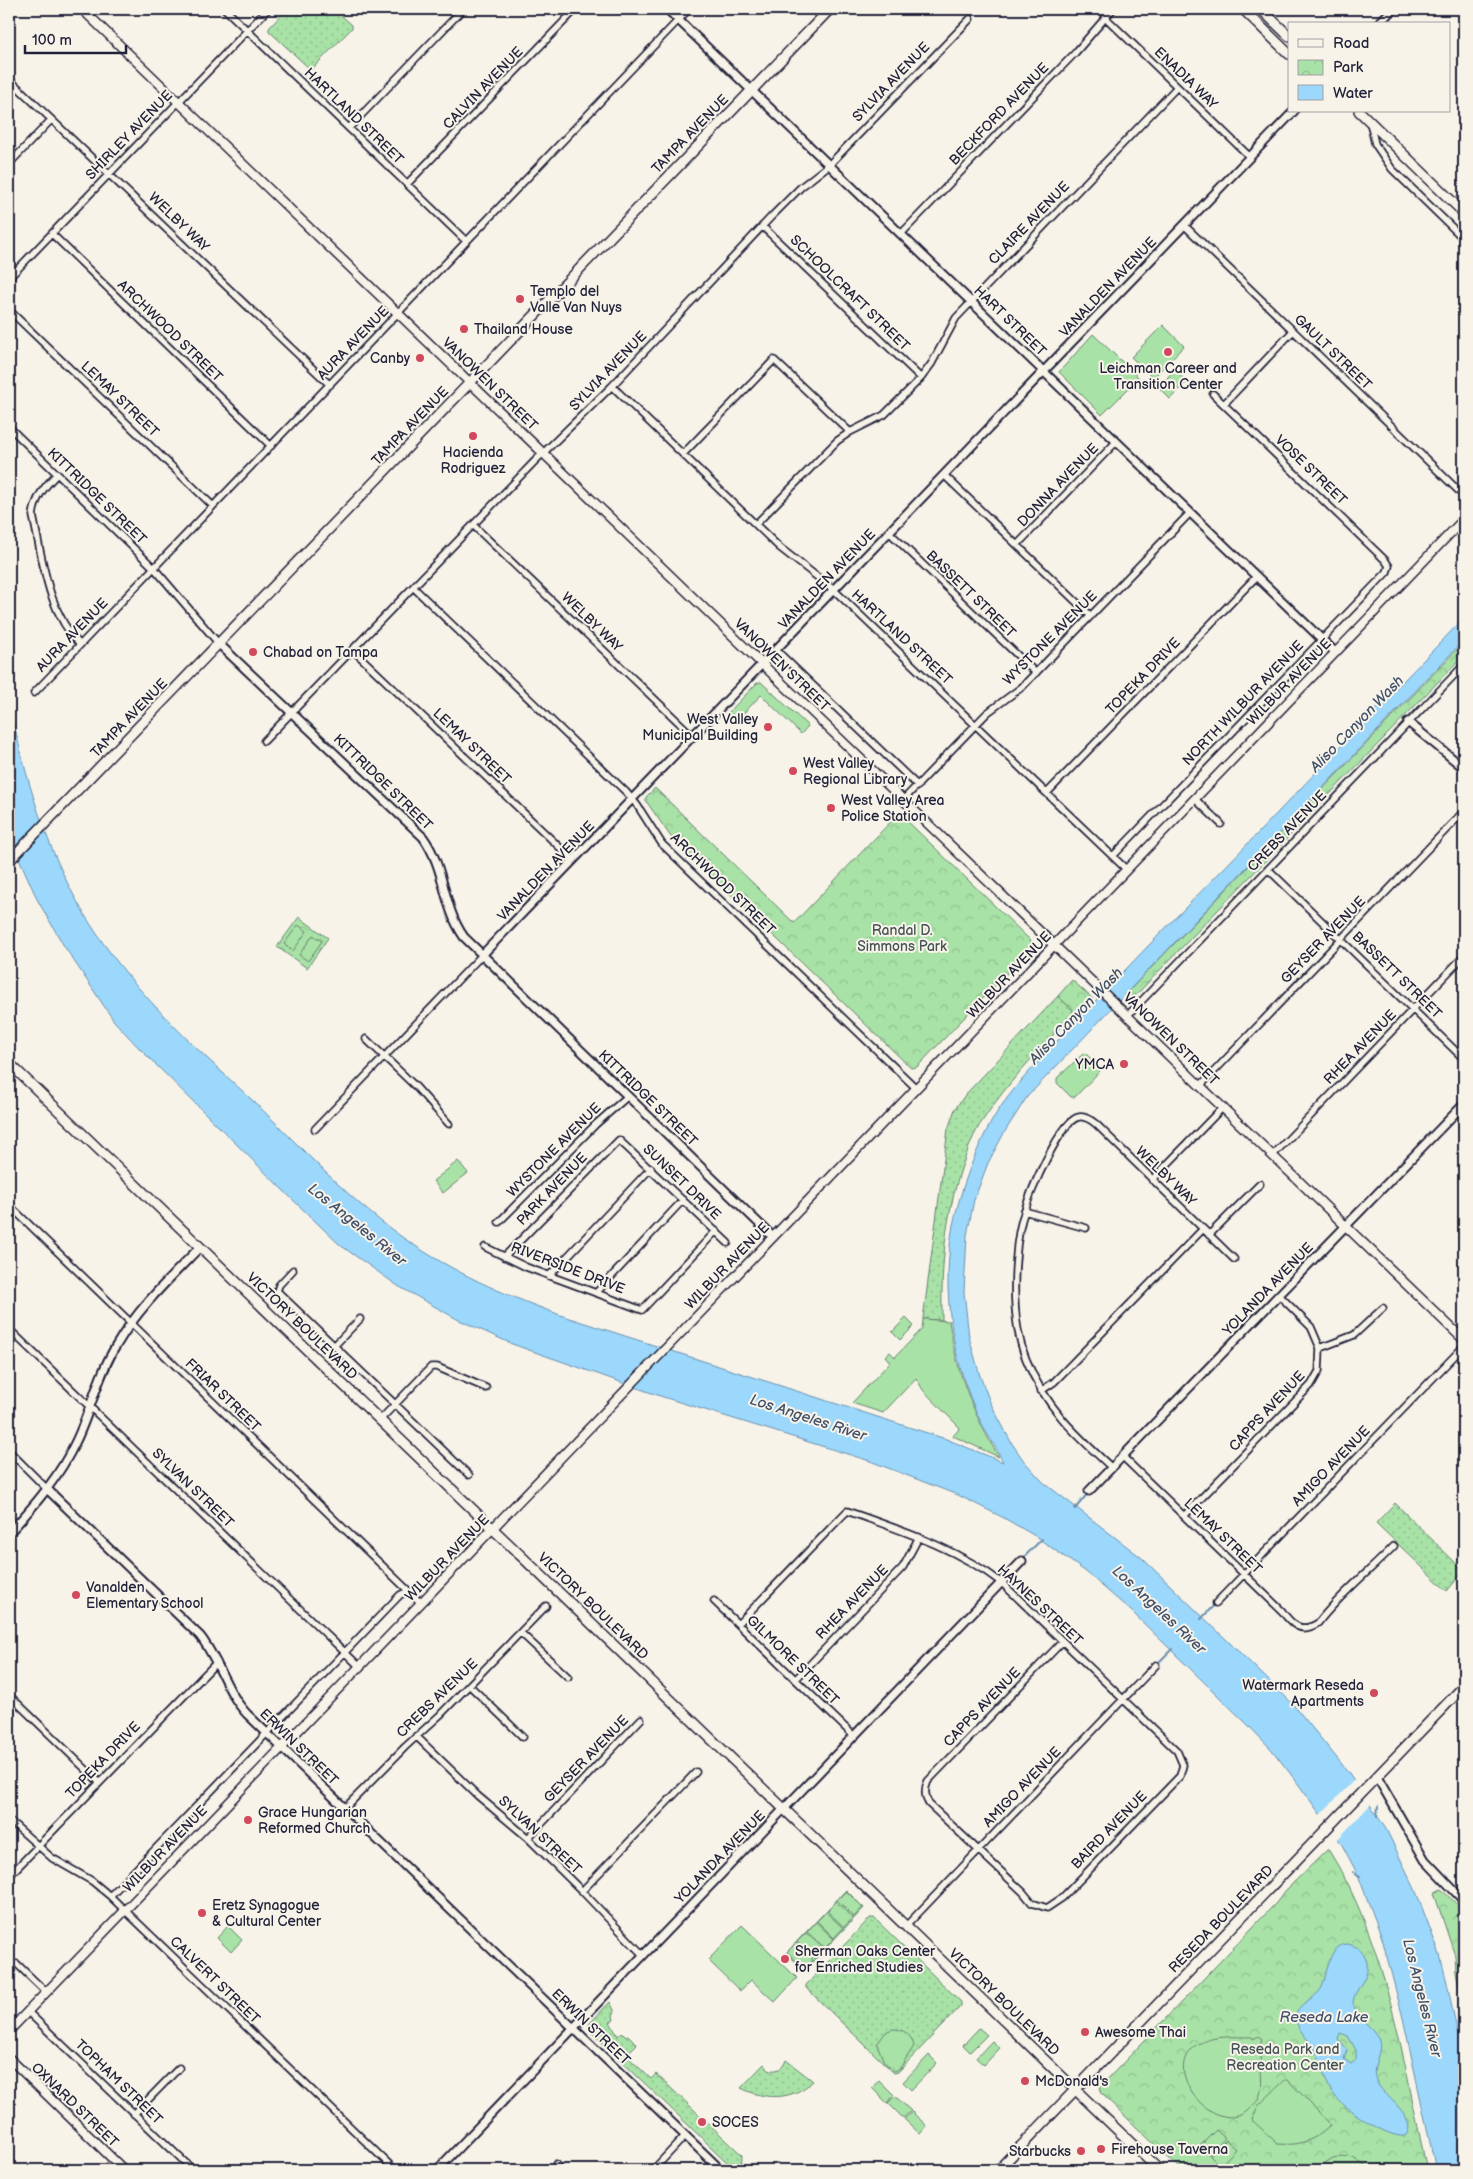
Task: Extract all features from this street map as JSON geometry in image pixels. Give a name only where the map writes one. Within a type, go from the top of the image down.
[{"type":"main road","name":"VANOWEN STREET","points":[[82,9],[1464,1340]]},
{"type":"main road","name":"TAMPA AVENUE","points":[[9,861],[830,9]]},
{"type":"main road","points":[[1243,9],[1288,53]]},
{"type":"main road","points":[[1261,9],[1288,35]]},
{"type":"main road","points":[[1360,112],[1464,213]]},
{"type":"main road","name":"WILBUR AVENUE","points":[[9,2030],[1055,946],[1464,519]]},
{"type":"main road","name":"VICTORY BOULEVARD","points":[[9,1063],[1076,2090],[1155,2169]]},
{"type":"main road","name":"RESEDA BOULEVARD","points":[[998,2170],[1464,1686]]},
{"type":"main road","name":"OXNARD STREET","points":[[9,2058],[124,2170]]},
{"type":"street","name":"HARTLAND STREET","points":[[225,9],[466,241]]},
{"type":"street","name":"SHIRLEY AVENUE","points":[[9,278],[268,9]]},
{"type":"street","points":[[349,128],[464,9]]},
{"type":"street","name":"CALVIN AVENUE","points":[[407,184],[576,9]]},
{"type":"street","name":"HART STREET","points":[[667,9],[1335,652]]},
{"type":"street","name":"AURA AVENUE","points":[[34,693],[689,9]]},
{"type":"street","name":"BECKFORD AVENUE","points":[[901,234],[1075,53],[1113,9]]},
{"type":"street","points":[[1380,22],[1393,9]]},
{"type":"street","name":"ENADIA WAY","points":[[1105,17],[1250,158]]},
{"type":"street","name":"SYLVIA AVENUE","points":[[264,741],[544,452],[612,386],[762,226],[801,187],[829,165],[970,19]]},
{"type":"street","name":"WELBY WAY","points":[[9,79],[102,168],[110,173],[330,385]]},
{"type":"street","name":"CLAIRE AVENUE","points":[[756,524],[837,441],[850,432],[884,415],[921,378],[932,363],[951,326],[971,302],[1177,87]]},
{"type":"street","name":"VANALDEN AVENUE","points":[[315,1129],[1293,112]]},
{"type":"street","points":[[9,164],[51,120]]},
{"type":"street","points":[[1370,122],[1375,144],[1392,169],[1464,239]]},
{"type":"street","name":"SCHOOLCRAFT STREET","points":[[762,226],[921,378]]},
{"type":"street","name":"GAULT STREET","points":[[1184,226],[1464,496]]},
{"type":"street","name":"ARCHWOOD STREET","points":[[52,234],[271,446]]},
{"type":"street","name":"LEMAY STREET","points":[[9,310],[214,506]]},
{"type":"street","points":[[1224,404],[1293,332]]},
{"type":"street","points":[[683,454],[774,360],[850,432]]},
{"type":"street","name":"HARTLAND STREET","points":[[612,386],[792,558],[834,590],[1127,870]]},
{"type":"street","name":"VOSE STREET","points":[[1214,394],[1389,566]]},
{"type":"street","name":"KITTRIDGE STREET","points":[[9,427],[154,568],[219,644],[258,683],[423,837],[432,849],[455,924],[464,938],[773,1237]]},
{"type":"street","name":"DONNA AVENUE","points":[[1017,545],[1116,442]]},
{"type":"street","points":[[57,474],[40,494],[34,505],[33,516],[52,600],[59,618],[80,645]]},
{"type":"street","points":[[944,475],[1091,616]]},
{"type":"street","name":"WYSTONE AVENUE","points":[[904,799],[987,714],[1022,687],[1036,673],[1190,513]]},
{"type":"street","name":"WELBY WAY","points":[[474,526],[693,736]]},
{"type":"street","name":"BASSETT STREET","points":[[889,532],[1036,673]]},
{"type":"street","name":"NORTH WILBUR AVENUE","points":[[1113,856],[1386,572],[1389,566]]},
{"type":"street","name":"TOPEKA DRIVE","points":[[1047,793],[1256,577]]},
{"type":"street","name":"ARCHWOOD STREET","points":[[413,588],[632,799],[662,844],[916,1088]]},
{"type":"street","name":"LEMAY STREET","points":[[354,650],[573,860]]},
{"type":"street","points":[[776,650],[918,786]]},
{"type":"street","name":"CREBS AVENUE","points":[[1128,1015],[1464,665]]},
{"type":"street","points":[[1408,722],[1464,768]]},
{"type":"street","points":[[1195,799],[1221,824]]},
{"type":"street","name":"GEYSER AVENUE","points":[[1201,1085],[1464,811]]},
{"type":"street","name":"BASSETT STREET","points":[[1268,869],[1464,1059]]},
{"type":"street","name":"RHEA AVENUE","points":[[1273,1155],[1464,956]]},
{"type":"street","points":[[366,1039],[449,1124]]},
{"type":"street","name":"WYSTONE AVENUE","points":[[499,1222],[596,1124],[628,1096]]},
{"type":"street","name":"YOLANDA AVENUE","points":[[1089,1491],[1464,1104]]},
{"type":"street","points":[[1152,1180],[1223,1107]]},
{"type":"street","name":"WELBY WAY","points":[[1024,1211],[1034,1184],[1065,1127],[1079,1117],[1088,1118],[1234,1259]]},
{"type":"street","name":"SUNSET DRIVE","points":[[619,1140],[728,1243]]},
{"type":"street","name":"PARK AVENUE","points":[[504,1257],[619,1140]]},
{"type":"street","points":[[549,1276],[650,1168]]},
{"type":"street","points":[[1209,1235],[1260,1184]]},
{"type":"street","points":[[596,1293],[684,1200]]},
{"type":"street","name":"FRIAR STREET","points":[[9,1205],[420,1602]]},
{"type":"street","points":[[1086,1228],[1024,1211],[1016,1250],[1014,1299],[1026,1359],[1041,1391],[1065,1424],[1112,1468]]},
{"type":"street","points":[[1041,1391],[1054,1382],[1203,1229]]},
{"type":"street","name":"RIVERSIDE DRIVE","points":[[485,1247],[549,1276],[642,1310],[716,1231]]},
{"type":"street","points":[[9,1533],[48,1489],[69,1457],[112,1355],[131,1323],[200,1247]]},
{"type":"street","name":"VICTORY BOULEVARD","points":[[293,1270],[277,1288],[277,1291],[469,1475]]},
{"type":"street","points":[[1279,1295],[1311,1327],[1320,1348],[1354,1335],[1383,1308]]},
{"type":"street","points":[[334,1346],[360,1319]]},
{"type":"street","name":"SYLVAN STREET","points":[[9,1329],[359,1666]]},
{"type":"street","name":"AMIGO AVENUE","points":[[1216,1603],[1464,1346]]},
{"type":"street","name":"CAPPS AVENUE","points":[[1184,1516],[1312,1385],[1319,1370],[1320,1348]]},
{"type":"street","points":[[380,1420],[431,1367],[437,1367],[486,1388]]},
{"type":"street","name":"ERWIN STREET","points":[[9,1451],[200,1636],[217,1662],[240,1708],[721,2170]]},
{"type":"street","name":"LEMAY STREET","points":[[1123,1458],[1282,1611],[1292,1624],[1300,1629],[1306,1629],[1318,1623],[1354,1583],[1370,1571],[1394,1546]]},
{"type":"street","name":"HAYNES STREET","points":[[738,1624],[847,1511],[918,1537],[973,1564],[1002,1583],[1177,1751],[1184,1765]]},
{"type":"street","name":"RHEA AVENUE","points":[[796,1679],[903,1567],[918,1537]]},
{"type":"street","name":"YOLANDA AVENUE","points":[[437,2170],[1022,1560]]},
{"type":"street","name":"WILBUR AVENUE","points":[[110,1896],[345,1652],[400,1596],[408,1591]]},
{"type":"street","name":"GILMORE STREET","points":[[714,1601],[855,1736]]},
{"type":"street","name":"CREBS AVENUE","points":[[345,1808],[416,1736],[440,1715],[546,1606]]},
{"type":"street","points":[[521,1633],[568,1677]]},
{"type":"street","name":"CAPPS AVENUE","points":[[979,1850],[929,1804],[926,1791],[928,1781],[1062,1642]]},
{"type":"street","name":"TOPEKA DRIVE","points":[[9,1876],[217,1662]]},
{"type":"street","name":"AMIGO AVENUE","points":[[906,1926],[1156,1665]]},
{"type":"street","points":[[469,1685],[523,1737]]},
{"type":"street","points":[[9,1695],[99,1782]]},
{"type":"street","name":"GEYSER AVENUE","points":[[528,1838],[641,1719]]},
{"type":"street","name":"SYLVAN STREET","points":[[416,1736],[478,1796],[528,1838],[643,1955]]},
{"type":"street","name":"BAIRD AVENUE","points":[[979,1850],[1032,1903],[1047,1908],[1062,1898],[1180,1776],[1184,1765]]},
{"type":"street","points":[[582,1891],[696,1772]]},
{"type":"street","points":[[1377,1777],[1424,1860],[1464,1901]]},
{"type":"street","name":"CALVERT STREET","points":[[9,1820],[37,1847],[52,1858],[92,1880],[110,1896],[394,2170]]},
{"type":"street","points":[[17,1964],[46,1992]]},
{"type":"street","name":"TOPHAM STREET","points":[[27,2011],[193,2170]]},
{"type":"street","points":[[134,2114],[179,2068]]},
{"type":"street","points":[[653,2170],[685,2136]]},
{"type":"street","points":[[556,2164],[560,2170]]},
{"type":"green space","points":[[287,9],[334,9],[352,25],[352,28],[311,70],[269,31],[269,28]]},
{"type":"green space","points":[[1163,325],[1184,346],[1153,378],[1131,357]]},
{"type":"green space","points":[[1093,334],[1139,378],[1102,415],[1059,372]]},
{"type":"green space","points":[[1174,370],[1187,382],[1179,390],[1167,378]]},
{"type":"green space","points":[[1165,379],[1177,392],[1170,399],[1158,387]]},
{"type":"green space","points":[[1464,642],[1464,655],[1135,996],[1131,998],[1125,995]]},
{"type":"green space","points":[[761,682],[808,726],[801,734],[761,695],[737,720],[728,713],[757,683]]},
{"type":"green space","name":"Randal D. Simmons Park","points":[[655,788],[794,923],[899,813],[1031,941],[1033,946],[917,1067],[911,1068],[671,837],[646,801],[646,797]]},
{"type":"green space","points":[[299,917],[328,938],[307,968],[277,947]]},
{"type":"green space","points":[[298,925],[307,931],[293,951],[284,944]]},
{"type":"green space","points":[[313,935],[322,941],[308,961],[299,955]]},
{"type":"green space","points":[[1072,980],[1093,999],[1078,1015],[1058,996]]},
{"type":"green space","points":[[1058,996],[1073,1010],[1072,1015],[1003,1092],[979,1125],[971,1142],[956,1185],[948,1223],[943,1261],[942,1320],[923,1319],[948,1129],[955,1109],[965,1095]]},
{"type":"green space","points":[[1085,1053],[1100,1067],[1100,1071],[1075,1097],[1071,1097],[1057,1083],[1057,1078]]},
{"type":"green space","points":[[458,1161],[468,1173],[443,1193],[433,1181]]},
{"type":"green space","points":[[906,1318],[914,1326],[900,1340],[892,1332]]},
{"type":"green space","points":[[923,1319],[949,1321],[956,1357],[967,1392],[981,1425],[999,1457],[953,1436],[960,1428],[923,1390],[916,1378],[883,1413],[852,1403],[890,1362],[885,1356],[890,1352],[895,1357],[922,1329]]},
{"type":"green space","points":[[1395,1503],[1464,1571],[1447,1591],[1376,1523]]},
{"type":"green space","name":"Reseda Park and Recreation Center","points":[[1328,1849],[1348,1886],[1365,1924],[1379,1964],[1401,2046],[1427,2170],[1181,2170],[1102,2094],[1100,2087],[1276,1903],[1286,1890]]},
{"type":"green space","points":[[1441,1889],[1464,1911],[1464,2010],[1456,1972],[1455,1956],[1434,1893]]},
{"type":"green space","points":[[846,1890],[864,1908],[805,1970],[786,1953]]},
{"type":"green space","points":[[846,1891],[863,1907],[854,1917],[837,1900]]},
{"type":"green space","points":[[836,1902],[853,1918],[844,1927],[827,1911]]},
{"type":"green space","points":[[826,1912],[843,1928],[834,1938],[817,1921]]},
{"type":"green space","points":[[870,1918],[874,1918],[961,2002],[961,2006],[898,2072],[894,2073],[806,1988],[806,1985]]},
{"type":"green space","points":[[816,1922],[834,1939],[825,1948],[807,1932]]},
{"type":"green space","points":[[742,1925],[797,1978],[775,2002],[751,1980],[740,1991],[708,1960]]},
{"type":"green space","points":[[228,1926],[242,1940],[231,1952],[217,1938]]},
{"type":"green space","points":[[806,1933],[824,1949],[815,1959],[797,1942]]},
{"type":"green space","points":[[796,1943],[813,1960],[805,1969],[787,1952]]},
{"type":"green space","points":[[610,2002],[615,2012],[613,2015],[614,2020],[610,2022],[618,2036],[622,2032],[637,2044],[626,2055],[651,2079],[656,2074],[742,2155],[741,2170],[735,2170],[589,2030],[589,2024]]},
{"type":"green space","points":[[979,2028],[987,2035],[970,2052],[963,2045]]},
{"type":"green space","points":[[892,2029],[906,2033],[911,2038],[914,2046],[900,2068],[895,2071],[884,2062],[877,2044],[886,2032]]},
{"type":"green space","points":[[1259,2036],[1262,2039],[1260,2052],[1262,2083],[1257,2101],[1238,2116],[1223,2116],[1209,2109],[1196,2098],[1187,2084],[1183,2068],[1187,2054],[1206,2040],[1226,2037],[1253,2037],[1253,2039]]},
{"type":"green space","points":[[992,2041],[1000,2048],[984,2065],[976,2058]]},
{"type":"green space","points":[[929,2055],[937,2063],[911,2090],[903,2082]]},
{"type":"green space","points":[[786,2060],[813,2081],[805,2088],[796,2092],[778,2096],[759,2095],[741,2088],[764,2064],[770,2070],[776,2070],[782,2067]]},
{"type":"green space","points":[[879,2080],[894,2095],[887,2103],[872,2088]]},
{"type":"green space","points":[[1285,2080],[1288,2080],[1331,2125],[1319,2135],[1307,2141],[1293,2144],[1278,2144],[1252,2120],[1258,2106]]},
{"type":"green space","points":[[895,2096],[911,2111],[903,2118],[888,2103]]},
{"type":"green space","points":[[912,2112],[927,2126],[920,2134],[904,2119]]},
{"type":"green space","points":[[1216,2130],[1225,2138],[1209,2155],[1200,2146]]},
{"type":"green space","points":[[1226,2140],[1236,2149],[1220,2166],[1210,2156]]},
{"type":"green space","points":[[1343,2156],[1353,2158],[1371,2170],[1314,2170],[1333,2158]]},
{"type":"water","name":"Los Angeles River","points":[[1464,618],[1464,640],[1027,1097],[988,1163],[974,1200],[967,1235],[964,1292],[969,1337],[980,1376],[990,1402],[1011,1442],[1024,1461],[1043,1482],[1142,1558],[1292,1703],[1349,1773],[1386,1829],[1415,1889],[1440,1955],[1464,2063],[1464,2170],[1436,2170],[1403,2018],[1382,1938],[1358,1875],[1341,1843],[1296,1781],[1272,1750],[1247,1724],[1131,1611],[1086,1572],[1035,1536],[1004,1518],[960,1496],[870,1461],[663,1397],[512,1344],[457,1319],[398,1286],[340,1245],[140,1049],[114,1021],[64,946],[38,901],[9,836],[9,702],[22,758],[48,839],[72,891],[103,943],[161,1013],[204,1056],[249,1097],[328,1175],[391,1229],[432,1257],[469,1277],[546,1310],[946,1439],[1003,1462],[981,1422],[961,1370],[951,1322],[948,1274],[953,1225],[960,1197],[969,1170],[994,1117],[1024,1077],[1058,1040]]},
{"type":"water","name":"Reseda Lake","points":[[1347,1944],[1356,1947],[1363,1954],[1367,1963],[1367,1971],[1356,1992],[1353,2006],[1357,2014],[1373,2030],[1379,2041],[1380,2046],[1374,2073],[1379,2086],[1405,2116],[1408,2130],[1405,2136],[1397,2136],[1366,2121],[1337,2098],[1329,2087],[1313,2046],[1298,2027],[1296,2018],[1299,2008],[1322,1987],[1329,1961],[1335,1950]],"holes":[[[1340,2033],[1348,2036],[1356,2050],[1356,2060],[1351,2064],[1344,2059],[1347,2050],[1338,2039]]]},
{"type":"pier","points":[[1356,1778],[1372,1803],[1336,1841],[1318,1817]]},
{"type":"waterway","points":[[1075,1509],[1088,1493]]},
{"type":"waterway","points":[[1023,1558],[1042,1539]]},
{"type":"waterway","points":[[1201,1619],[1215,1604]]},
{"type":"waterway","points":[[1158,1663],[1172,1649]]},
{"type":"waterway","points":[[1377,1816],[1378,1806]]},
{"type":"waterway","points":[[1353,1872],[1360,1876]]},
{"type":"place","name":"Templo del Valle Van Nuys","points":[[520,299]]},
{"type":"place","name":"Thailand House","points":[[464,329]]},
{"type":"place","name":"Leichman Career and Transition Center","points":[[1168,352]]},
{"type":"place","name":"Canby","points":[[420,358]]},
{"type":"place","name":"Hacienda Rodriguez","points":[[473,436]]},
{"type":"place","name":"Chabad on Tampa","points":[[253,652]]},
{"type":"place","name":"West Valley Municipal Building","points":[[768,727]]},
{"type":"place","name":"West Valley Regional Library","points":[[793,771]]},
{"type":"place","name":"West Valley Area Police Station","points":[[831,808]]},
{"type":"place","name":"YMCA","points":[[1124,1064]]},
{"type":"place","name":"Vanalden Elementary School","points":[[76,1595]]},
{"type":"place","name":"Watermark Reseda Apartments","points":[[1374,1693]]},
{"type":"place","name":"Grace Hungarian Reformed Church","points":[[248,1820]]},
{"type":"place","name":"Eretz Synagogue & Cultural Center","points":[[202,1913]]},
{"type":"place","name":"Sherman Oaks Center for Enriched Studies","points":[[785,1959]]},
{"type":"place","name":"Awesome Thai","points":[[1085,2032]]},
{"type":"place","name":"McDonald's","points":[[1025,2081]]},
{"type":"place","name":"SOCES","points":[[702,2122]]},
{"type":"place","name":"Firehouse Taverna","points":[[1101,2149]]},
{"type":"place","name":"Starbucks","points":[[1081,2151]]},
{"type":"water label","name":"Aliso Canyon Wash","points":[[1357,724]]},
{"type":"water label","name":"Aliso Canyon Wash","points":[[1076,1016]]}]
